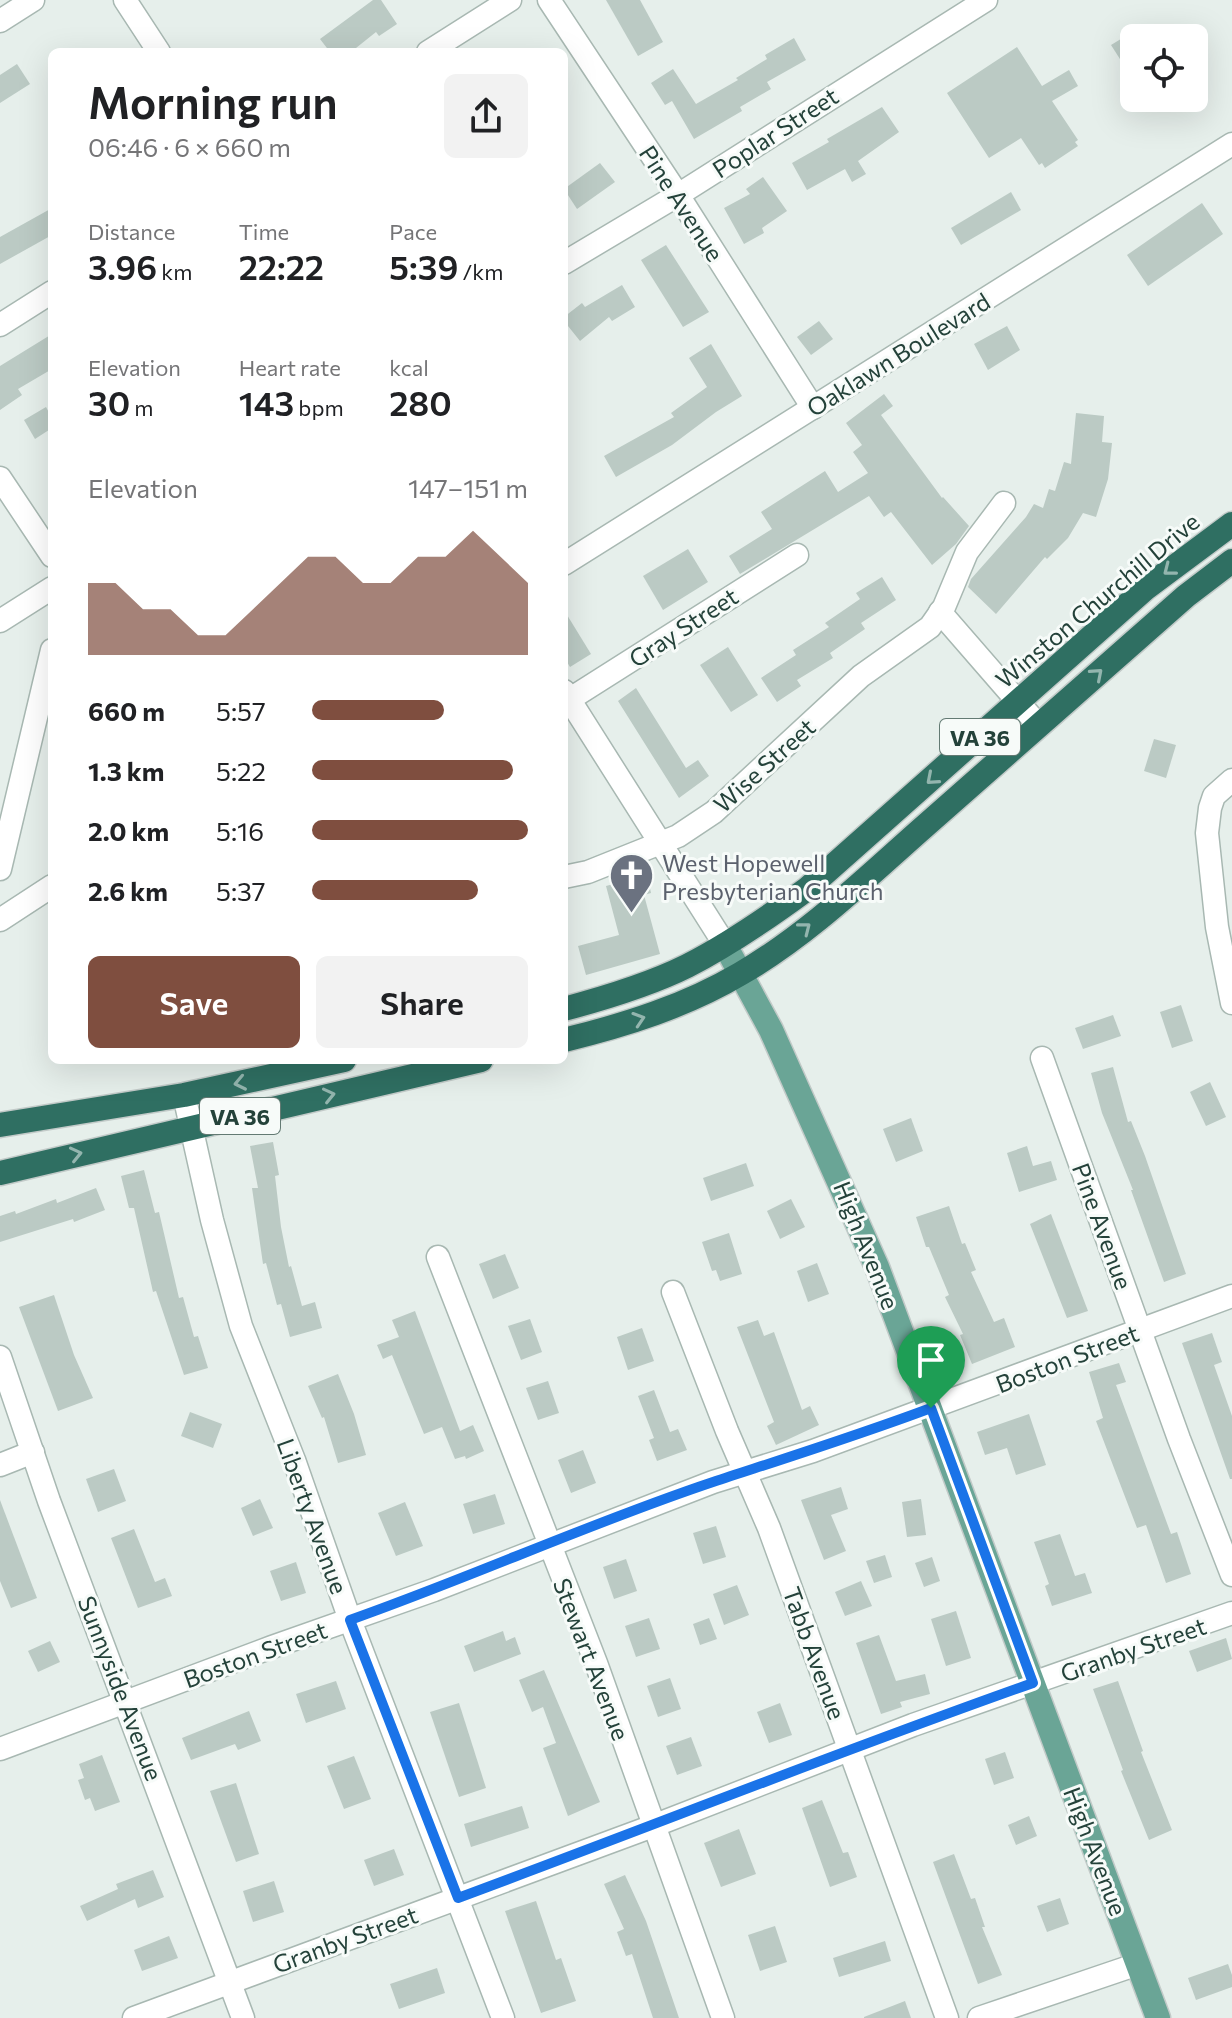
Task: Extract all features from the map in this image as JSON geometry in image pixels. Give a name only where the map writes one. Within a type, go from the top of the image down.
[{"type":"highway","name":"Winston Churchill Drive","points":[[568,1008],[673,972],[725,945],[807,889],[1146,588],[1232,524]]},
{"type":"highway","name":"VA 36","points":[[568,1039],[651,1015],[742,974],[844,898],[1186,596],[1232,561]]},
{"type":"highway","name":"VA 36","points":[[0,1125],[184,1095],[326,1064]]},
{"type":"highway","name":"VA 36","points":[[0,1173],[464,1064]]},
{"type":"main road","name":"High Avenue","points":[[725,945],[771,1030],[851,1203],[931,1408],[1158,2018]]},
{"type":"street","points":[[0,21],[33,0]]},
{"type":"street","points":[[125,0],[156,48]]},
{"type":"street","points":[[434,48],[510,0]]},
{"type":"street","name":"Pine Avenue","points":[[549,0],[813,408]]},
{"type":"street","name":"Poplar Street","points":[[568,261],[678,195],[986,0]]},
{"type":"street","name":"Oaklawn Boulevard","points":[[568,561],[1232,144]]},
{"type":"street","points":[[0,325],[48,295]]},
{"type":"street","points":[[0,478],[48,550]]},
{"type":"street","points":[[1004,503],[967,552],[940,612],[1039,726]]},
{"type":"street","name":"Gray Street","points":[[568,694],[797,555]]},
{"type":"street","points":[[0,621],[48,591]]},
{"type":"street","name":"Wise Street","points":[[568,876],[588,872],[661,844],[714,812],[861,676],[930,627],[940,612]]},
{"type":"street","points":[[0,869],[48,667]]},
{"type":"street","name":"High Avenue","points":[[568,697],[725,945]]},
{"type":"street","points":[[1232,780],[1214,796],[1207,833],[1215,906],[1232,1003]]},
{"type":"street","points":[[0,920],[48,889]]},
{"type":"street","name":"Pine Avenue","points":[[1042,1058],[1179,1439],[1232,1575]]},
{"type":"street","name":"Liberty Avenue","points":[[184,1095],[212,1220],[241,1326],[503,2018]]},
{"type":"street","name":"Stewart Avenue","points":[[438,1257],[596,1663],[723,2018]]},
{"type":"street","name":"Tabb Avenue","points":[[673,1292],[769,1528],[947,2018]]},
{"type":"street","name":"Boston Street","points":[[0,1749],[434,1590],[713,1482],[931,1408],[1232,1296]]},
{"type":"street","name":"Sunnyside Avenue","points":[[0,1357],[243,2018]]},
{"type":"street","points":[[0,1465],[33,1452]]},
{"type":"street","name":"Granby Street","points":[[134,2018],[653,1826],[913,1725],[1232,1613]]},
{"type":"street","points":[[979,2018],[1138,1964]]},
{"type":"building","points":[[373,0],[381,0],[397,24],[379,36],[376,32],[356,48],[327,48],[320,39]]},
{"type":"building","points":[[606,0],[640,0],[663,42],[638,56]]},
{"type":"building","points":[[794,38],[806,60],[767,82],[771,89],[740,107],[742,111],[694,139],[672,101],[665,105],[651,83],[673,69],[696,104],[738,80],[736,78],[767,59],[765,55]]},
{"type":"building","points":[[1120,40],[1120,59],[1111,45]]},
{"type":"building","points":[[1017,47],[1042,86],[1069,70],[1078,86],[1052,101],[1078,140],[1075,142],[1078,146],[1045,168],[1042,163],[1039,165],[1021,138],[989,158],[947,93]]},
{"type":"building","points":[[17,64],[30,84],[0,103],[0,75]]},
{"type":"building","points":[[882,107],[899,132],[858,161],[866,174],[852,182],[845,169],[807,190],[792,163]]},
{"type":"building","points":[[600,163],[615,182],[577,209],[568,195],[568,186]]},
{"type":"building","points":[[763,177],[787,211],[762,228],[764,233],[744,244],[724,208],[750,194],[746,189]]},
{"type":"building","points":[[1011,192],[1021,210],[961,245],[951,228]]},
{"type":"building","points":[[1202,203],[1223,234],[1148,286],[1127,255]]},
{"type":"building","points":[[48,210],[48,237],[0,264],[0,237]]},
{"type":"building","points":[[666,245],[709,312],[683,327],[641,260]]},
{"type":"building","points":[[622,285],[635,307],[612,321],[609,317],[580,341],[568,326],[568,314],[582,303],[585,307]]},
{"type":"building","points":[[819,321],[833,339],[811,355],[797,337]]},
{"type":"building","points":[[1007,326],[1020,350],[988,370],[974,344]]},
{"type":"building","points":[[48,336],[48,371],[18,389],[22,395],[0,410],[0,366]]},
{"type":"building","points":[[711,344],[742,396],[672,445],[616,477],[604,456],[674,417],[671,413],[707,387],[689,358]]},
{"type":"building","points":[[884,394],[893,406],[881,415],[942,498],[969,526],[956,544],[932,565],[891,512],[884,517],[869,496],[740,574],[729,556],[772,529],[761,512],[825,471],[838,492],[868,473],[853,452],[862,445],[846,423]]},
{"type":"building","points":[[46,407],[48,431],[35,439],[24,420]]},
{"type":"building","points":[[1076,413],[1104,416],[1102,442],[1112,443],[1108,479],[1096,517],[1083,513],[1068,538],[1047,559],[1045,557],[996,614],[968,587],[971,579],[1034,504],[1043,508],[1049,489],[1055,491],[1064,462],[1071,464]]},
{"type":"building","points":[[688,549],[708,582],[663,610],[643,576]]},
{"type":"building","points":[[882,577],[896,600],[861,623],[865,629],[830,653],[833,658],[797,680],[801,686],[777,702],[761,678],[796,655],[793,650],[829,627],[825,623],[860,599],[856,593]]},
{"type":"building","points":[[568,617],[591,654],[570,667],[568,664]]},
{"type":"building","points":[[728,647],[758,695],[731,712],[700,665]]},
{"type":"building","points":[[636,688],[686,768],[698,760],[709,776],[679,798],[618,701]]},
{"type":"building","points":[[1154,739],[1176,745],[1166,778],[1144,771]]},
{"type":"building","name":"West Hopewell Presbyterian Church","points":[[647,875],[651,893],[644,895],[660,954],[586,975],[578,946],[619,935],[606,886]]},
{"type":"building","points":[[1181,1005],[1193,1041],[1172,1048],[1160,1012]]},
{"type":"building","points":[[1113,1015],[1121,1036],[1083,1049],[1075,1028]]},
{"type":"building","points":[[1113,1067],[1128,1122],[1131,1121],[1145,1156],[1186,1274],[1164,1282],[1133,1190],[1102,1113],[1091,1073]]},
{"type":"building","points":[[1210,1082],[1226,1117],[1206,1126],[1190,1092]]},
{"type":"building","points":[[911,1118],[923,1151],[896,1162],[883,1129]]},
{"type":"building","points":[[273,1142],[279,1175],[275,1176],[281,1227],[289,1267],[302,1306],[315,1302],[322,1328],[290,1337],[281,1304],[277,1305],[266,1263],[263,1264],[252,1188],[258,1188],[250,1146]]},
{"type":"building","points":[[1027,1146],[1033,1166],[1051,1161],[1057,1180],[1019,1192],[1007,1153]]},
{"type":"building","points":[[746,1163],[754,1186],[711,1201],[703,1178]]},
{"type":"building","points":[[144,1170],[155,1213],[159,1212],[179,1298],[183,1297],[194,1337],[198,1336],[208,1368],[184,1375],[156,1291],[153,1292],[134,1208],[129,1208],[121,1176]]},
{"type":"building","points":[[96,1188],[105,1210],[74,1222],[73,1219],[0,1242],[0,1216],[15,1211],[16,1214],[56,1199],[57,1203]]},
{"type":"building","points":[[791,1199],[805,1227],[780,1239],[767,1211]]},
{"type":"building","points":[[949,1206],[962,1244],[965,1243],[976,1270],[971,1272],[994,1322],[1004,1318],[1015,1347],[972,1364],[960,1335],[963,1334],[945,1297],[949,1295],[929,1247],[926,1247],[916,1217]]},
{"type":"building","points":[[1051,1214],[1088,1311],[1067,1318],[1030,1224]]},
{"type":"building","points":[[729,1233],[742,1274],[720,1281],[716,1270],[712,1271],[702,1242]]},
{"type":"building","points":[[505,1254],[519,1288],[493,1299],[479,1264]]},
{"type":"building","points":[[817,1263],[829,1294],[808,1302],[797,1271]]},
{"type":"building","points":[[54,1295],[74,1355],[93,1398],[58,1411],[19,1307]]},
{"type":"building","points":[[415,1311],[460,1431],[473,1425],[484,1451],[466,1459],[465,1456],[455,1459],[442,1427],[424,1434],[392,1355],[383,1359],[377,1345],[399,1337],[392,1320]]},
{"type":"building","points":[[530,1319],[542,1352],[521,1360],[508,1326]]},
{"type":"building","points":[[758,1320],[764,1336],[774,1332],[802,1410],[810,1406],[819,1425],[776,1445],[767,1426],[774,1422],[737,1327]]},
{"type":"building","points":[[642,1328],[654,1361],[628,1370],[617,1337]]},
{"type":"building","points":[[1212,1333],[1222,1362],[1214,1365],[1232,1416],[1232,1479],[1182,1343]]},
{"type":"building","points":[[1119,1363],[1126,1382],[1116,1385],[1171,1534],[1177,1532],[1191,1574],[1166,1583],[1146,1525],[1137,1528],[1096,1421],[1103,1418],[1089,1372]]},
{"type":"building","points":[[338,1374],[366,1455],[338,1463],[324,1417],[308,1386]]},
{"type":"building","points":[[548,1381],[559,1413],[538,1420],[526,1388]]},
{"type":"building","points":[[654,1390],[670,1432],[678,1429],[687,1450],[657,1461],[649,1440],[654,1438],[638,1396]]},
{"type":"building","points":[[190,1412],[222,1424],[213,1448],[181,1436]]},
{"type":"building","points":[[1029,1414],[1046,1465],[1016,1475],[1007,1448],[985,1455],[977,1432]]},
{"type":"building","points":[[583,1450],[596,1483],[571,1493],[558,1460]]},
{"type":"building","points":[[114,1469],[126,1501],[98,1512],[86,1479]]},
{"type":"building","points":[[841,1487],[848,1509],[831,1515],[846,1551],[824,1560],[801,1500]]},
{"type":"building","points":[[495,1494],[505,1524],[473,1534],[463,1504]]},
{"type":"building","points":[[260,1499],[273,1528],[253,1536],[241,1508]]},
{"type":"building","points":[[921,1499],[926,1535],[907,1537],[902,1502]]},
{"type":"building","points":[[0,1500],[37,1598],[11,1608],[0,1581]]},
{"type":"building","points":[[405,1502],[423,1546],[396,1556],[378,1513]]},
{"type":"building","points":[[716,1526],[726,1557],[703,1564],[693,1533]]},
{"type":"building","points":[[134,1529],[155,1582],[165,1578],[172,1596],[138,1608],[111,1538]]},
{"type":"building","points":[[1060,1534],[1075,1576],[1085,1573],[1092,1593],[1052,1606],[1045,1586],[1049,1584],[1034,1542]]},
{"type":"building","points":[[885,1555],[892,1577],[874,1583],[866,1561]]},
{"type":"building","points":[[932,1557],[940,1581],[924,1587],[915,1563]]},
{"type":"building","points":[[626,1559],[637,1591],[614,1599],[603,1567]]},
{"type":"building","points":[[296,1562],[306,1593],[281,1601],[270,1571]]},
{"type":"building","points":[[861,1581],[872,1606],[845,1616],[835,1592]]},
{"type":"building","points":[[737,1585],[749,1615],[724,1625],[713,1594]]},
{"type":"building","points":[[956,1611],[971,1658],[946,1666],[931,1619]]},
{"type":"building","points":[[649,1618],[660,1649],[636,1657],[625,1626]]},
{"type":"building","points":[[709,1618],[717,1639],[700,1645],[693,1624]]},
{"type":"building","points":[[503,1631],[506,1641],[515,1637],[521,1654],[474,1672],[464,1646]]},
{"type":"building","points":[[879,1635],[896,1681],[925,1674],[930,1694],[900,1702],[902,1707],[881,1714],[856,1643]]},
{"type":"building","points":[[1226,1638],[1232,1659],[1197,1672],[1189,1651]]},
{"type":"building","points":[[50,1641],[60,1662],[38,1672],[28,1651]]},
{"type":"building","points":[[544,1670],[600,1802],[568,1816],[543,1748],[556,1743],[543,1707],[532,1712],[519,1680]]},
{"type":"building","points":[[670,1678],[681,1709],[658,1717],[647,1686]]},
{"type":"building","points":[[336,1681],[346,1709],[306,1723],[296,1694]]},
{"type":"building","points":[[1118,1681],[1141,1752],[1172,1830],[1149,1840],[1093,1689]]},
{"type":"building","points":[[459,1703],[486,1788],[459,1797],[430,1712]]},
{"type":"building","points":[[780,1703],[792,1735],[769,1743],[757,1712]]},
{"type":"building","points":[[249,1711],[261,1741],[238,1750],[235,1744],[191,1760],[182,1738]]},
{"type":"building","points":[[691,1737],[702,1766],[677,1775],[666,1746]]},
{"type":"building","points":[[1005,1752],[1014,1778],[994,1785],[985,1759]]},
{"type":"building","points":[[102,1755],[120,1802],[95,1811],[90,1798],[85,1800],[78,1780],[84,1778],[79,1764]]},
{"type":"building","points":[[354,1756],[371,1799],[344,1809],[327,1766]]},
{"type":"building","points":[[236,1783],[259,1854],[236,1862],[210,1791]]},
{"type":"building","points":[[822,1800],[843,1853],[848,1852],[857,1877],[830,1887],[802,1808]]},
{"type":"building","points":[[522,1806],[529,1828],[471,1847],[464,1824]]},
{"type":"building","points":[[1029,1816],[1037,1836],[1016,1845],[1008,1825]]},
{"type":"building","points":[[739,1829],[756,1874],[721,1887],[704,1843]]},
{"type":"building","points":[[394,1849],[404,1875],[374,1886],[364,1860]]},
{"type":"building","points":[[954,1854],[971,1899],[975,1898],[985,1927],[982,1927],[1002,1975],[978,1984],[933,1862]]},
{"type":"building","points":[[153,1870],[164,1897],[138,1908],[135,1899],[87,1921],[80,1906],[118,1889],[116,1884]]},
{"type":"building","points":[[625,1875],[646,1921],[679,2018],[653,2018],[632,1954],[626,1956],[617,1932],[624,1929],[604,1884]]},
{"type":"building","points":[[274,1881],[284,1912],[253,1922],[243,1891]]},
{"type":"building","points":[[1060,1898],[1069,1924],[1047,1932],[1037,1906]]},
{"type":"building","points":[[536,1901],[556,1960],[561,1958],[576,2001],[541,2013],[505,1911]]},
{"type":"building","points":[[775,1926],[787,1962],[760,1971],[748,1935]]},
{"type":"building","points":[[169,1936],[178,1958],[142,1971],[134,1950]]},
{"type":"building","points":[[885,1941],[891,1961],[839,1977],[833,1958]]},
{"type":"building","points":[[1228,1964],[1232,1987],[1196,2000],[1188,1978]]},
{"type":"building","points":[[437,1968],[445,1993],[399,2009],[390,1984]]},
{"type":"building","points":[[905,2001],[911,2018],[864,2018],[864,2017]]},
{"type":"place","name":"West Hopewell Presbyterian Church","points":[[631,915]]},
{"type":"route","points":[[931,1408],[1033,1683],[913,1725],[458,1898],[350,1620],[713,1482],[813,1451],[931,1408]]}]
